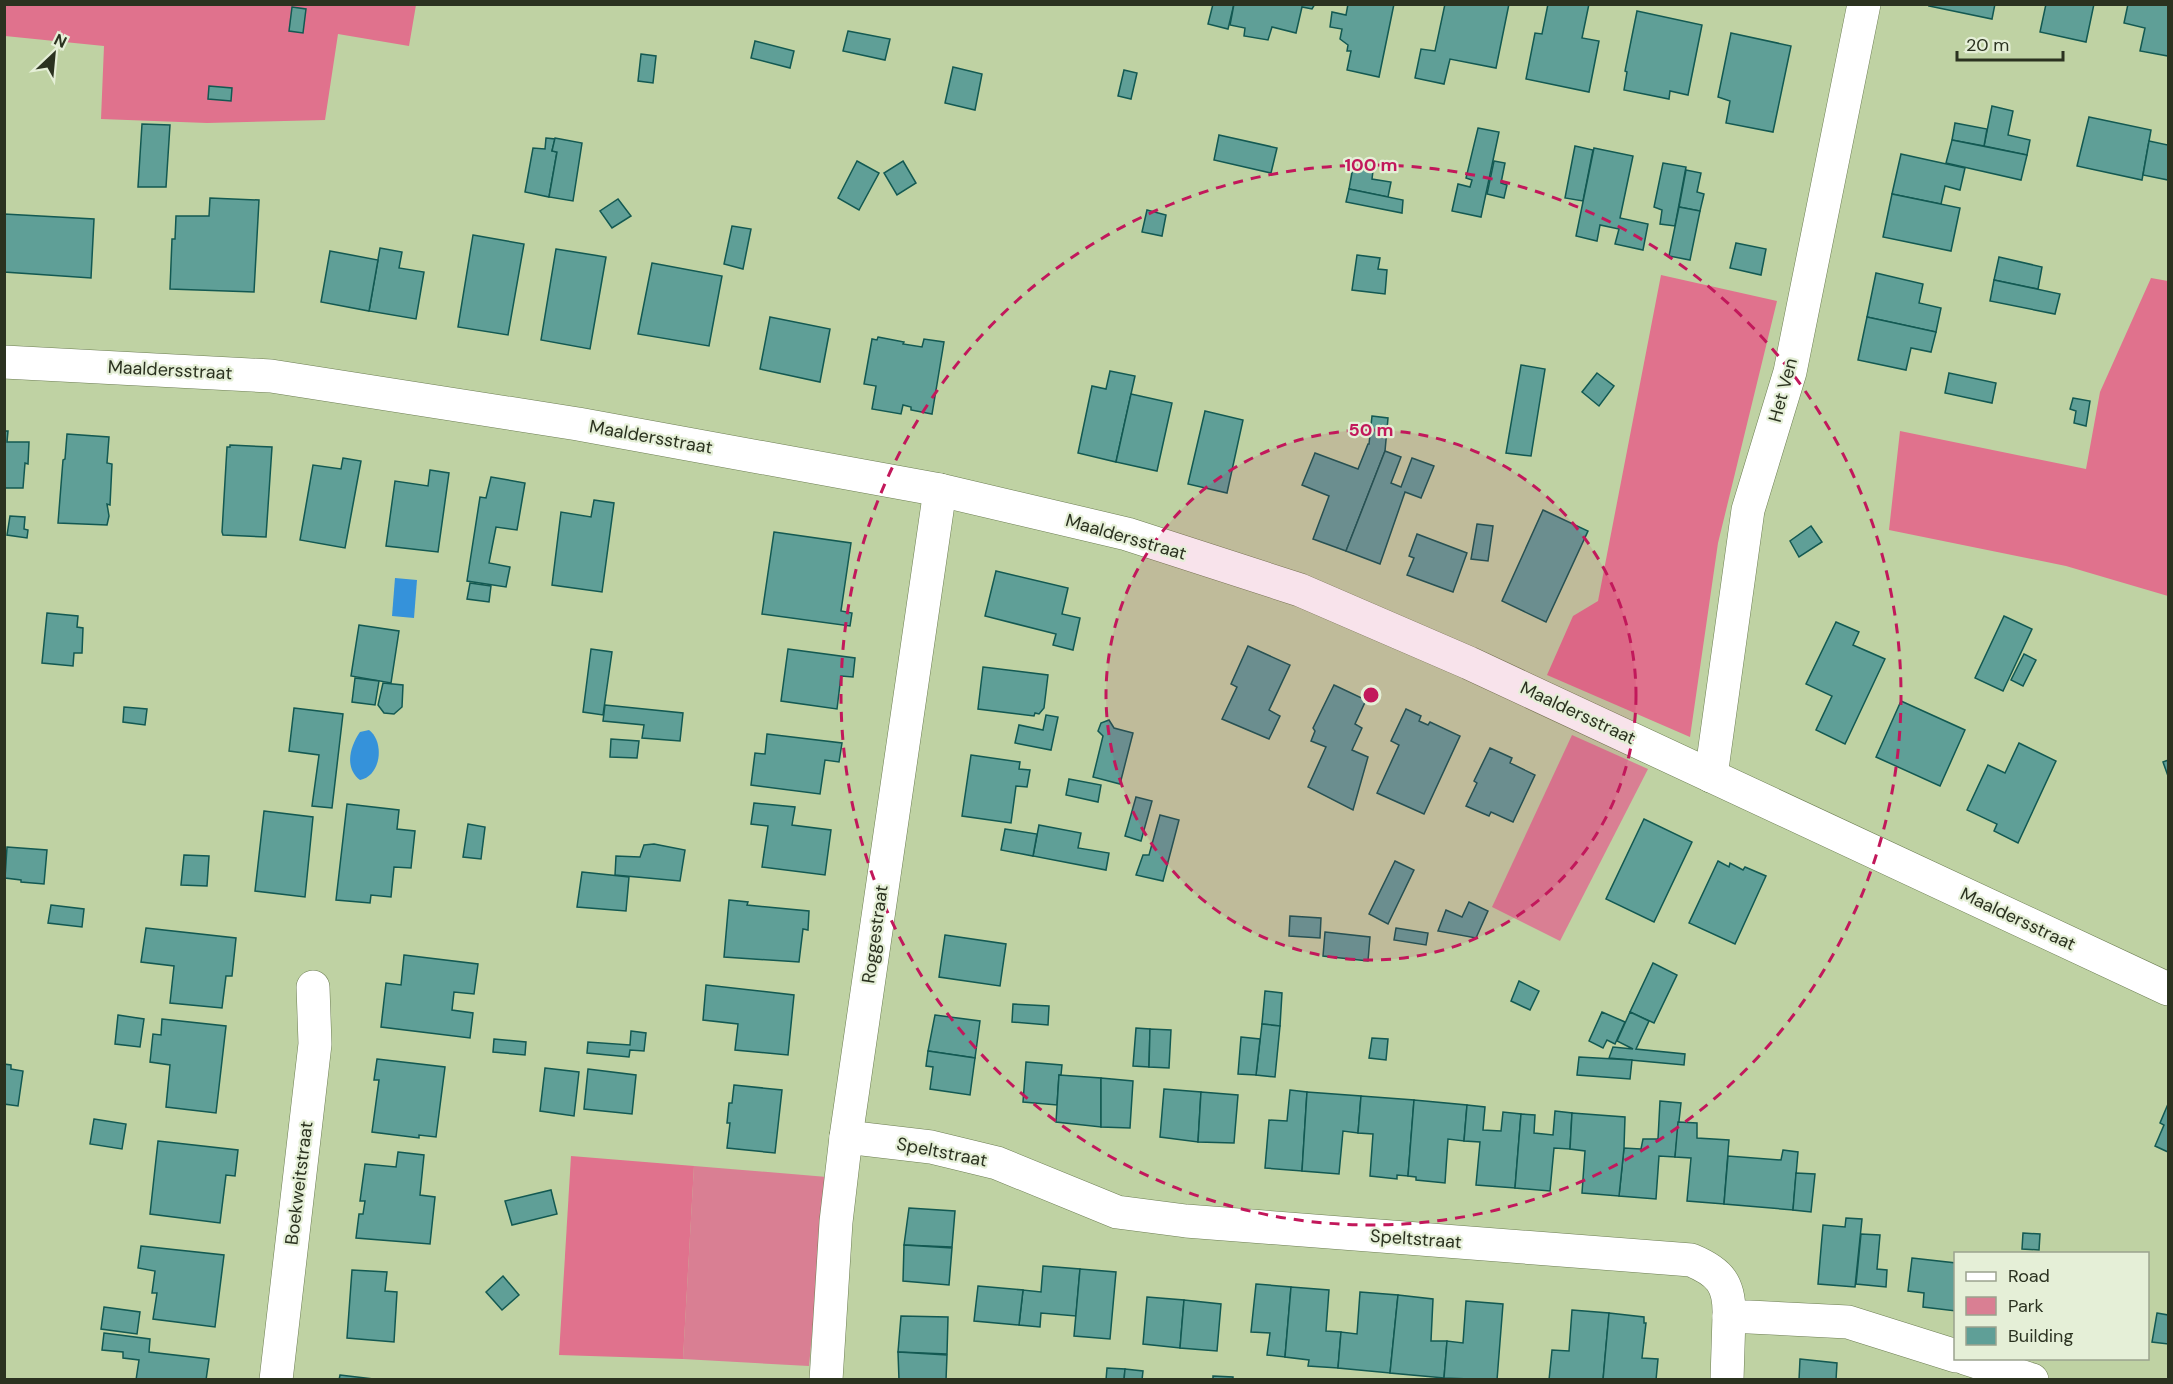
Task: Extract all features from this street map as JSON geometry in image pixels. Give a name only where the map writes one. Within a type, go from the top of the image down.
[{"type":"street","name":"Het Ven","points":[[1711,776],[1748,510],[1790,372],[1864,4]]},
{"type":"street","name":"Maaldersstraat","points":[[4,362],[271,375],[578,424],[940,490],[1127,534],[1300,590],[1469,663],[2169,989]]},
{"type":"street","name":"Roggestraat","points":[[826,1380],[836,1222],[846,1137],[940,490]]},
{"type":"street","name":"Boekweitstraat","points":[[276,1380],[315,1044],[313,987]]},
{"type":"street","name":"Speltstraat","points":[[846,1137],[931,1147],[997,1163],[1117,1212],[1197,1222],[1691,1260],[1710,1268],[1722,1282],[1729,1297],[1727,1380]]},
{"type":"street","points":[[1728,1316],[1848,1322],[1954,1355]]},
{"type":"street","points":[[1968,1360],[2032,1380]]},
{"type":"green space","points":[[1572,735],[1648,769],[1560,941],[1492,907]]},
{"type":"green space","points":[[694,1166],[827,1177],[809,1366],[683,1359]]},
{"type":"shaded area","points":[[4,5],[416,5],[409,46],[338,34],[325,120],[207,123],[101,119],[104,46],[5,36]]},
{"type":"shaded area","points":[[1661,275],[1777,301],[1718,543],[1690,737],[1547,675],[1573,616],[1598,601]]},
{"type":"shaded area","points":[[2151,278],[2168,281],[2168,596],[2066,566],[1889,530],[1900,431],[2086,469],[2100,392]]},
{"type":"shaded area","points":[[571,1156],[694,1166],[683,1359],[559,1355]]},
{"type":"water","points":[[395,578],[417,580],[414,618],[392,616]]},
{"type":"water","points":[[369,730],[377,742],[378,758],[373,772],[360,780],[350,763],[351,750],[360,732]]},
{"type":"building","points":[[1213,4],[1234,4],[1228,29],[1208,24]]},
{"type":"building","points":[[1234,4],[1315,4],[1312,9],[1302,7],[1296,33],[1272,27],[1268,40],[1244,36],[1245,28],[1230,25]]},
{"type":"building","points":[[1348,4],[1394,4],[1379,77],[1347,70],[1351,51],[1347,51],[1348,45],[1340,39],[1342,29],[1330,27],[1332,12],[1346,15]]},
{"type":"building","points":[[1445,4],[1509,4],[1496,68],[1450,59],[1444,84],[1415,78],[1421,49],[1435,51]]},
{"type":"building","points":[[1548,4],[1589,4],[1582,38],[1599,41],[1589,92],[1526,79],[1535,33],[1542,34]]},
{"type":"building","points":[[1930,4],[1995,4],[1992,19],[1929,6]]},
{"type":"building","points":[[2046,4],[2094,4],[2086,42],[2040,32]]},
{"type":"building","points":[[2128,4],[2168,4],[2168,56],[2140,51],[2145,28],[2124,23]]},
{"type":"building","points":[[292,7],[306,9],[303,33],[289,31]]},
{"type":"building","points":[[1637,11],[1702,25],[1688,95],[1670,91],[1669,99],[1624,90],[1627,72],[1625,71]]},
{"type":"building","points":[[848,31],[890,39],[885,60],[843,51]]},
{"type":"building","points":[[1731,33],[1791,46],[1773,132],[1726,123],[1730,101],[1718,97]]},
{"type":"building","points":[[755,41],[794,51],[790,68],[751,58]]},
{"type":"building","points":[[641,54],[656,56],[653,83],[638,81]]},
{"type":"building","points":[[953,67],[982,74],[975,110],[945,103]]},
{"type":"building","points":[[1124,70],[1137,73],[1131,99],[1118,96]]},
{"type":"building","points":[[209,86],[232,88],[231,101],[208,99]]},
{"type":"building","points":[[1992,106],[2013,111],[2008,135],[2030,140],[2027,155],[1984,146]]},
{"type":"building","points":[[2089,117],[2151,130],[2142,180],[2077,166]]},
{"type":"building","points":[[1955,123],[1987,129],[1984,146],[1952,140]]},
{"type":"building","points":[[142,124],[170,125],[166,187],[138,187]]},
{"type":"building","points":[[1478,128],[1499,132],[1481,217],[1452,211],[1458,184],[1470,187],[1472,180],[1466,178]]},
{"type":"building","points":[[1219,135],[1277,148],[1271,173],[1214,160]]},
{"type":"building","points":[[546,138],[555,139],[552,151],[557,152],[549,197],[525,192],[533,148],[545,149]]},
{"type":"building","points":[[555,138],[582,143],[573,201],[549,197],[557,152],[552,151]]},
{"type":"building","points":[[1952,140],[2027,155],[2021,180],[1946,163]]},
{"type":"building","points":[[2149,141],[2168,145],[2168,180],[2143,175]]},
{"type":"building","points":[[1575,146],[1593,150],[1583,201],[1565,198]]},
{"type":"building","points":[[1594,148],[1633,156],[1620,218],[1648,224],[1643,250],[1615,244],[1619,229],[1600,225],[1597,241],[1576,236]]},
{"type":"building","points":[[1901,154],[1965,168],[1960,190],[1945,186],[1941,204],[1892,194]]},
{"type":"building","points":[[857,161],[879,173],[859,210],[838,198]]},
{"type":"building","points":[[903,161],[916,183],[897,195],[884,173]]},
{"type":"building","points":[[1494,161],[1505,163],[1501,183],[1507,185],[1504,198],[1487,194]]},
{"type":"building","points":[[1663,163],[1686,167],[1675,226],[1660,224],[1662,210],[1654,207]]},
{"type":"building","points":[[1353,167],[1373,171],[1372,179],[1391,182],[1388,197],[1349,189]]},
{"type":"building","points":[[1686,170],[1701,173],[1697,192],[1704,194],[1700,211],[1679,207]]},
{"type":"building","points":[[1349,189],[1403,200],[1402,213],[1346,202]]},
{"type":"building","points":[[1892,194],[1960,208],[1951,251],[1883,237]]},
{"type":"building","points":[[210,198],[259,200],[254,292],[170,289],[172,239],[175,239],[176,216],[209,216]]},
{"type":"building","points":[[618,199],[631,216],[612,228],[600,211]]},
{"type":"building","points":[[1679,207],[1700,211],[1690,260],[1669,256]]},
{"type":"building","points":[[1147,210],[1166,215],[1162,236],[1142,232]]},
{"type":"building","points":[[4,214],[94,219],[91,278],[4,272]]},
{"type":"building","points":[[732,226],[751,229],[743,269],[724,264]]},
{"type":"building","points":[[473,235],[524,244],[508,335],[458,327]]},
{"type":"building","points":[[1736,243],[1766,249],[1761,275],[1730,268]]},
{"type":"building","points":[[380,248],[402,252],[399,268],[424,272],[416,319],[369,311]]},
{"type":"building","points":[[556,249],[606,257],[590,349],[541,340]]},
{"type":"building","points":[[330,251],[378,260],[369,311],[321,302]]},
{"type":"building","points":[[1357,255],[1380,258],[1378,269],[1387,270],[1385,294],[1352,290]]},
{"type":"building","points":[[1999,257],[2042,267],[2038,289],[1994,280]]},
{"type":"building","points":[[652,263],[722,276],[709,346],[638,334]]},
{"type":"building","points":[[1876,273],[1923,284],[1919,303],[1941,308],[1936,332],[1867,317]]},
{"type":"building","points":[[1994,280],[2060,294],[2055,314],[1990,301]]},
{"type":"building","points":[[770,317],[830,329],[820,382],[760,369]]},
{"type":"building","points":[[1867,317],[1936,332],[1931,352],[1911,348],[1906,370],[1858,360]]},
{"type":"building","points":[[878,337],[922,347],[924,339],[944,342],[932,414],[911,410],[911,407],[903,405],[901,414],[872,409],[876,386],[864,384],[872,339],[877,340]]},
{"type":"building","points":[[1521,365],[1545,369],[1531,456],[1506,453]]},
{"type":"building","points":[[1110,371],[1135,376],[1116,462],[1078,453],[1092,386],[1106,389]]},
{"type":"building","points":[[1597,373],[1614,386],[1599,406],[1582,392]]},
{"type":"building","points":[[1949,373],[1996,383],[1992,403],[1945,393]]},
{"type":"building","points":[[1131,394],[1172,403],[1157,471],[1116,462]]},
{"type":"building","points":[[2073,398],[2090,401],[2086,426],[2074,423],[2076,411],[2070,409]]},
{"type":"building","points":[[1205,411],[1243,420],[1227,493],[1188,484]]},
{"type":"building","points":[[1372,416],[1388,418],[1385,451],[1346,551],[1313,539],[1329,496],[1302,485],[1315,453],[1358,469],[1369,444]]},
{"type":"building","points":[[4,431],[8,431],[7,442],[29,442],[28,464],[25,463],[23,488],[4,488]]},
{"type":"building","points":[[67,434],[109,437],[107,463],[112,464],[107,525],[58,523]]},
{"type":"building","points":[[230,445],[272,447],[266,537],[223,535],[227,447]]},
{"type":"building","points":[[1385,451],[1401,457],[1391,483],[1401,487],[1412,458],[1434,466],[1421,498],[1405,492],[1380,564],[1346,551]]},
{"type":"building","points":[[343,458],[361,461],[345,548],[300,540],[313,465],[341,469]]},
{"type":"building","points":[[430,470],[449,473],[438,552],[386,546],[395,481],[428,486]]},
{"type":"building","points":[[491,477],[525,483],[517,530],[496,527],[489,563],[510,567],[506,587],[467,581],[480,497],[486,498]]},
{"type":"building","points":[[594,500],[614,503],[602,592],[552,585],[561,512],[591,517]]},
{"type":"building","points":[[1543,510],[1588,531],[1546,622],[1502,601]]},
{"type":"building","points":[[10,516],[25,517],[24,529],[28,530],[27,538],[7,535]]},
{"type":"building","points":[[1477,524],[1493,526],[1488,561],[1471,559]]},
{"type":"building","points":[[1811,526],[1822,542],[1799,557],[1790,541]]},
{"type":"building","points":[[774,532],[851,543],[841,611],[852,613],[850,626],[762,614]]},
{"type":"building","points":[[1417,534],[1467,553],[1453,592],[1407,575],[1414,558],[1409,556]]},
{"type":"building","points":[[996,571],[1068,588],[1062,614],[1080,618],[1073,650],[1053,645],[1056,634],[985,616]]},
{"type":"building","points":[[470,583],[491,586],[489,602],[467,599]]},
{"type":"building","points":[[47,613],[78,616],[77,627],[83,628],[82,653],[74,653],[73,666],[42,663]]},
{"type":"building","points":[[2004,616],[2032,629],[2003,691],[1975,678]]},
{"type":"building","points":[[1836,622],[1859,632],[1853,645],[1885,659],[1845,744],[1816,730],[1832,696],[1806,684]]},
{"type":"building","points":[[359,625],[399,631],[391,683],[351,676]]},
{"type":"building","points":[[1248,646],[1290,665],[1269,710],[1280,716],[1269,739],[1222,719],[1237,687],[1231,684]]},
{"type":"building","points":[[591,649],[612,652],[603,715],[583,712]]},
{"type":"building","points":[[788,649],[855,658],[853,677],[841,676],[837,709],[781,701]]},
{"type":"building","points":[[2024,654],[2036,660],[2023,686],[2011,680]]},
{"type":"building","points":[[983,667],[1048,675],[1044,708],[1034,716],[978,709]]},
{"type":"building","points":[[355,678],[379,681],[375,705],[352,702]]},
{"type":"building","points":[[383,683],[403,685],[402,707],[394,714],[384,713],[378,705]]},
{"type":"building","points":[[1334,685],[1366,700],[1355,724],[1362,728],[1352,750],[1368,757],[1353,810],[1308,787],[1326,747],[1311,741],[1315,731],[1313,728]]},
{"type":"building","points":[[1901,701],[1965,730],[1940,786],[1876,757]]},
{"type":"building","points":[[605,705],[683,713],[680,741],[642,738],[644,725],[603,721]]},
{"type":"building","points":[[124,707],[147,709],[145,725],[123,722]]},
{"type":"building","points":[[294,708],[343,714],[332,808],[312,806],[319,755],[289,751]]},
{"type":"building","points":[[1406,709],[1421,716],[1419,721],[1428,725],[1430,722],[1460,736],[1424,814],[1377,793],[1399,745],[1391,741]]},
{"type":"building","points":[[1046,715],[1058,717],[1051,750],[1015,743],[1019,725],[1043,730]]},
{"type":"building","points":[[1109,720],[1114,728],[1133,733],[1120,784],[1093,777],[1103,736],[1098,731],[1101,723]]},
{"type":"building","points":[[767,734],[842,743],[839,762],[825,760],[820,794],[751,785],[755,753],[765,754]]},
{"type":"building","points":[[611,739],[639,741],[637,758],[610,757]]},
{"type":"building","points":[[2019,743],[2056,761],[2018,843],[1994,831],[1997,824],[1967,810],[1988,765],[2005,773]]},
{"type":"building","points":[[1490,748],[1512,758],[1510,763],[1535,775],[1513,822],[1491,812],[1489,816],[1466,806],[1477,783],[1474,781]]},
{"type":"building","points":[[971,755],[1020,762],[1019,769],[1030,770],[1027,787],[1016,786],[1011,823],[962,816]]},
{"type":"building","points":[[2168,760],[2168,776],[2163,762]]},
{"type":"building","points":[[1069,779],[1101,785],[1098,802],[1066,795]]},
{"type":"building","points":[[1136,797],[1152,801],[1141,841],[1125,836]]},
{"type":"building","points":[[754,803],[795,807],[792,825],[831,830],[825,875],[762,867],[768,826],[751,824]]},
{"type":"building","points":[[347,804],[399,810],[397,829],[415,831],[411,868],[394,867],[391,897],[371,895],[370,903],[336,900]]},
{"type":"building","points":[[264,811],[313,817],[305,897],[255,891]]},
{"type":"building","points":[[1160,815],[1179,820],[1163,881],[1136,875],[1143,855],[1149,855]]},
{"type":"building","points":[[1644,819],[1692,842],[1654,922],[1606,899]]},
{"type":"building","points":[[468,824],[485,827],[481,859],[463,857]]},
{"type":"building","points":[[1039,825],[1081,833],[1078,848],[1109,853],[1106,870],[1033,856]]},
{"type":"building","points":[[1005,829],[1037,834],[1033,856],[1001,850]]},
{"type":"building","points":[[654,844],[685,850],[680,881],[615,875],[616,856],[640,857],[644,845]]},
{"type":"building","points":[[7,847],[47,850],[44,884],[5,878]]},
{"type":"building","points":[[184,855],[209,856],[207,886],[181,885]]},
{"type":"building","points":[[1395,861],[1414,870],[1388,924],[1369,914]]},
{"type":"building","points":[[1718,861],[1729,867],[1730,863],[1743,870],[1745,867],[1766,876],[1735,944],[1689,923]]},
{"type":"building","points":[[582,872],[629,877],[626,911],[577,907]]},
{"type":"building","points":[[729,900],[748,902],[747,905],[809,911],[808,930],[803,929],[799,962],[724,957]]},
{"type":"building","points":[[1469,902],[1488,911],[1476,938],[1438,931],[1446,910],[1462,917]]},
{"type":"building","points":[[51,905],[84,909],[82,927],[48,923]]},
{"type":"building","points":[[1290,916],[1321,918],[1320,938],[1289,936]]},
{"type":"building","points":[[146,928],[236,938],[232,976],[226,976],[222,1008],[170,1003],[174,966],[141,962]]},
{"type":"building","points":[[1396,928],[1428,933],[1426,945],[1394,940]]},
{"type":"building","points":[[1325,932],[1370,937],[1368,961],[1323,956]]},
{"type":"building","points":[[945,935],[1006,944],[1000,986],[939,977]]},
{"type":"building","points":[[404,955],[478,964],[474,994],[454,992],[452,1010],[473,1013],[470,1038],[381,1027],[386,983],[401,985]]},
{"type":"building","points":[[1653,963],[1677,975],[1654,1023],[1630,1012]]},
{"type":"building","points":[[1519,981],[1539,991],[1530,1010],[1511,1001]]},
{"type":"building","points":[[706,985],[794,995],[788,1055],[735,1050],[738,1024],[703,1020]]},
{"type":"building","points":[[1265,991],[1282,993],[1280,1026],[1262,1024]]},
{"type":"building","points":[[1013,1004],[1049,1006],[1048,1025],[1012,1022]]},
{"type":"building","points":[[1602,1012],[1625,1022],[1615,1044],[1607,1040],[1603,1048],[1589,1041]]},
{"type":"building","points":[[1630,1012],[1649,1021],[1636,1049],[1685,1054],[1684,1065],[1609,1058],[1613,1047],[1633,1049],[1617,1041]]},
{"type":"building","points":[[118,1015],[144,1019],[140,1047],[115,1044]]},
{"type":"building","points":[[935,1015],[980,1021],[975,1058],[928,1051]]},
{"type":"building","points":[[162,1019],[226,1026],[216,1113],[166,1107],[170,1065],[150,1062],[153,1034],[161,1035]]},
{"type":"building","points":[[1262,1024],[1280,1026],[1275,1077],[1256,1075]]},
{"type":"building","points":[[1136,1028],[1150,1029],[1149,1067],[1133,1066]]},
{"type":"building","points":[[1150,1029],[1171,1030],[1169,1068],[1149,1067]]},
{"type":"building","points":[[631,1031],[646,1033],[644,1051],[630,1050],[629,1057],[587,1053],[588,1042],[630,1045]]},
{"type":"building","points":[[1241,1037],[1260,1039],[1256,1075],[1238,1074]]},
{"type":"building","points":[[1372,1038],[1388,1039],[1386,1060],[1369,1058]]},
{"type":"building","points":[[494,1039],[526,1042],[525,1055],[493,1052]]},
{"type":"building","points":[[928,1051],[975,1058],[970,1095],[930,1089],[933,1067],[926,1066]]},
{"type":"building","points":[[1579,1057],[1632,1060],[1630,1079],[1577,1075]]},
{"type":"building","points":[[377,1059],[445,1067],[436,1137],[419,1135],[419,1138],[372,1132],[379,1080],[374,1080]]},
{"type":"building","points":[[1026,1062],[1062,1065],[1057,1105],[1023,1102]]},
{"type":"building","points":[[4,1064],[11,1065],[11,1069],[23,1071],[18,1106],[4,1104]]},
{"type":"building","points":[[545,1068],[579,1072],[574,1116],[540,1111]]},
{"type":"building","points":[[588,1069],[636,1075],[632,1114],[584,1109]]},
{"type":"building","points":[[1059,1075],[1101,1078],[1101,1127],[1056,1122]]},
{"type":"building","points":[[1101,1078],[1133,1081],[1130,1128],[1101,1127]]},
{"type":"building","points":[[734,1085],[782,1090],[775,1153],[727,1148],[730,1123],[727,1123],[729,1103],[732,1103]]},
{"type":"building","points":[[1164,1089],[1201,1092],[1198,1142],[1160,1137]]},
{"type":"building","points":[[1290,1090],[1307,1092],[1302,1171],[1265,1168],[1269,1120],[1287,1121]]},
{"type":"building","points":[[1201,1092],[1238,1095],[1234,1143],[1198,1142]]},
{"type":"building","points":[[1307,1092],[1361,1096],[1358,1133],[1343,1131],[1339,1174],[1302,1171]]},
{"type":"building","points":[[1361,1096],[1414,1100],[1408,1176],[1397,1175],[1397,1179],[1370,1176],[1373,1134],[1358,1133]]},
{"type":"building","points":[[1414,1100],[1467,1105],[1464,1141],[1448,1139],[1445,1183],[1416,1180],[1416,1177],[1408,1176]]},
{"type":"building","points":[[1660,1101],[1681,1103],[1675,1157],[1659,1156],[1656,1199],[1619,1196],[1624,1148],[1641,1149],[1643,1139],[1658,1139]]},
{"type":"building","points":[[2168,1104],[2168,1152],[2155,1146],[2164,1125],[2160,1123]]},
{"type":"building","points":[[1467,1105],[1485,1107],[1483,1130],[1501,1131],[1503,1112],[1521,1114],[1515,1188],[1476,1185],[1480,1142],[1464,1141]]},
{"type":"building","points":[[1555,1111],[1572,1113],[1570,1149],[1554,1148],[1550,1191],[1515,1188],[1521,1114],[1535,1115],[1534,1133],[1553,1135]]},
{"type":"building","points":[[1572,1113],[1625,1117],[1619,1196],[1582,1193],[1585,1151],[1570,1149]]},
{"type":"building","points":[[94,1119],[126,1124],[122,1149],[90,1144]]},
{"type":"building","points":[[1678,1122],[1697,1123],[1697,1138],[1729,1140],[1724,1204],[1687,1201],[1691,1158],[1675,1157]]},
{"type":"building","points":[[158,1141],[238,1150],[235,1176],[226,1175],[220,1223],[150,1214]]},
{"type":"building","points":[[1783,1150],[1798,1152],[1793,1210],[1724,1204],[1728,1156],[1781,1160]]},
{"type":"building","points":[[398,1152],[424,1155],[420,1195],[435,1197],[430,1244],[356,1238],[359,1214],[363,1214],[365,1201],[360,1201],[365,1164],[396,1167]]},
{"type":"building","points":[[1796,1173],[1815,1174],[1811,1212],[1793,1210]]},
{"type":"building","points":[[551,1190],[557,1214],[512,1225],[505,1201]]},
{"type":"building","points":[[909,1208],[955,1211],[952,1247],[904,1245]]},
{"type":"building","points":[[1846,1218],[1862,1219],[1855,1287],[1818,1284],[1823,1225],[1845,1227]]},
{"type":"building","points":[[2023,1233],[2040,1234],[2039,1250],[2022,1249]]},
{"type":"building","points":[[1861,1234],[1880,1235],[1877,1269],[1887,1270],[1886,1287],[1856,1284]]},
{"type":"building","points":[[904,1245],[952,1248],[949,1285],[903,1281]]},
{"type":"building","points":[[141,1246],[224,1255],[215,1327],[153,1319],[157,1293],[152,1293],[155,1271],[138,1268]]},
{"type":"building","points":[[1912,1258],[1954,1263],[1954,1311],[1923,1307],[1924,1293],[1908,1291]]},
{"type":"building","points":[[1043,1266],[1080,1269],[1076,1316],[1041,1313],[1040,1327],[1019,1325],[1023,1290],[1041,1292]]},
{"type":"building","points":[[1080,1269],[1116,1272],[1110,1339],[1074,1336]]},
{"type":"building","points":[[352,1270],[387,1272],[385,1291],[397,1292],[394,1342],[347,1338]]},
{"type":"building","points":[[503,1276],[519,1295],[502,1310],[486,1292]]},
{"type":"building","points":[[1256,1284],[1291,1287],[1285,1357],[1267,1355],[1270,1333],[1251,1332]]},
{"type":"building","points":[[978,1286],[1023,1290],[1019,1325],[974,1321]]},
{"type":"building","points":[[1291,1287],[1329,1290],[1326,1331],[1341,1332],[1338,1368],[1308,1366],[1309,1360],[1285,1357]]},
{"type":"building","points":[[1360,1292],[1398,1295],[1390,1373],[1338,1368],[1341,1332],[1357,1334]]},
{"type":"building","points":[[1398,1295],[1433,1299],[1431,1341],[1447,1341],[1444,1378],[1390,1373]]},
{"type":"building","points":[[1147,1297],[1184,1300],[1180,1348],[1143,1344]]},
{"type":"building","points":[[1184,1300],[1221,1304],[1217,1351],[1180,1348]]},
{"type":"building","points":[[1466,1301],[1503,1304],[1497,1380],[1444,1378],[1447,1341],[1463,1343]]},
{"type":"building","points":[[104,1307],[140,1312],[137,1334],[101,1329]]},
{"type":"building","points":[[1572,1310],[1609,1313],[1603,1380],[1549,1380],[1552,1350],[1569,1351]]},
{"type":"building","points":[[1609,1313],[1644,1317],[1644,1323],[1646,1323],[1642,1358],[1658,1359],[1656,1380],[1603,1380]]},
{"type":"building","points":[[2157,1313],[2168,1315],[2168,1344],[2152,1342]]},
{"type":"building","points":[[901,1316],[948,1317],[947,1354],[898,1352]]},
{"type":"building","points":[[104,1333],[150,1339],[149,1352],[209,1359],[206,1380],[136,1380],[139,1360],[123,1358],[123,1352],[102,1350]]},
{"type":"building","points":[[898,1352],[947,1355],[946,1380],[899,1380]]},
{"type":"building","points":[[1800,1359],[1837,1363],[1836,1380],[1799,1380]]},
{"type":"building","points":[[1107,1368],[1125,1369],[1124,1380],[1106,1380]]},
{"type":"building","points":[[1125,1369],[1143,1371],[1142,1380],[1124,1380]]},
{"type":"building","points":[[340,1375],[382,1380],[339,1380]]},
{"type":"building","points":[[1213,1376],[1233,1377],[1233,1380],[1213,1380]]}]
